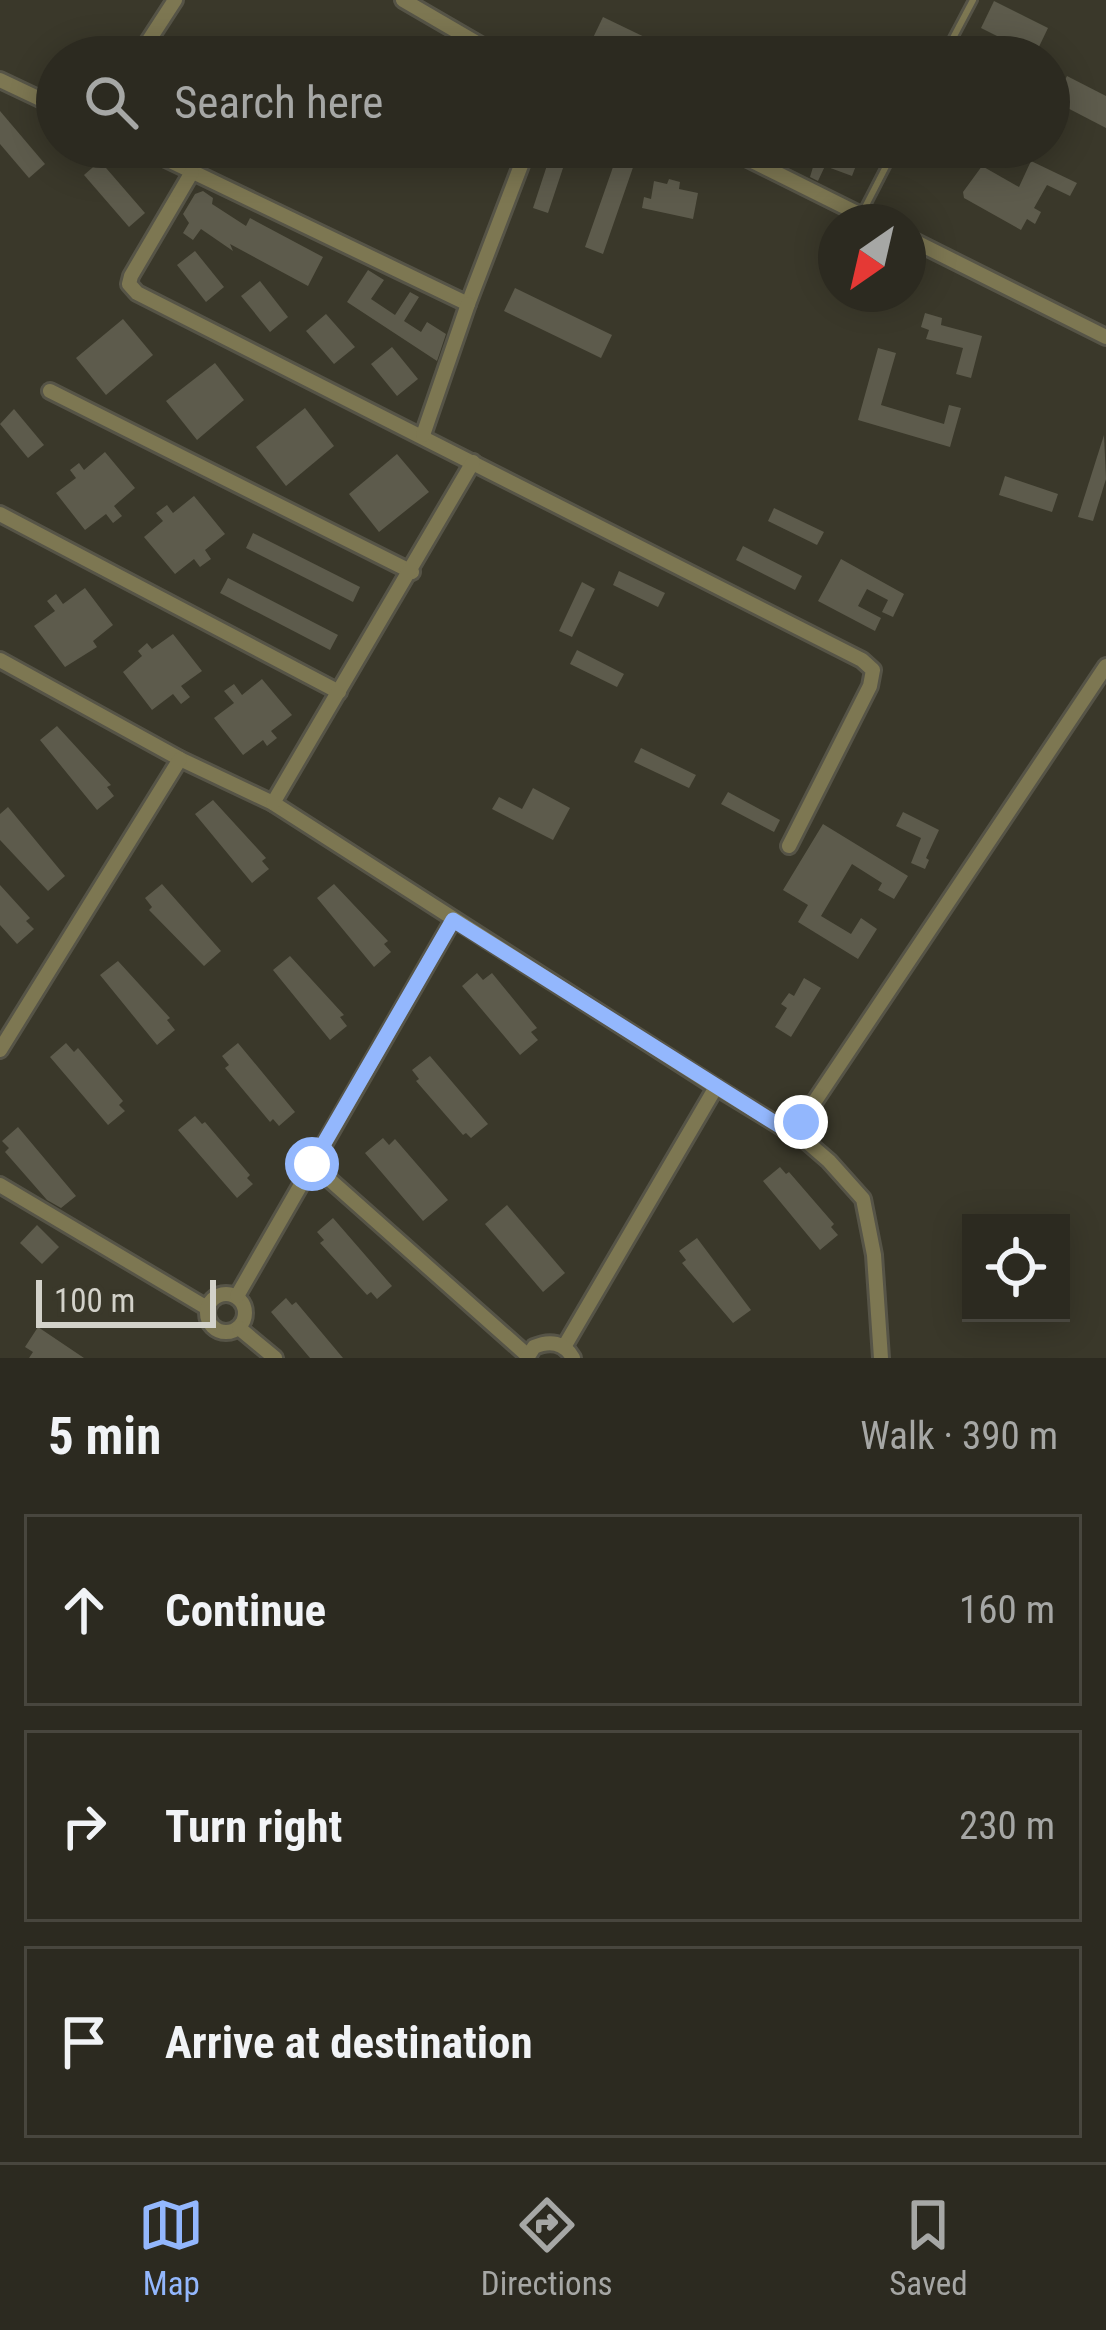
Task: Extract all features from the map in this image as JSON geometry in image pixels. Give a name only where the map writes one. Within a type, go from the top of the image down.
[{"type":"street","points":[[152,36],[175,0]]},
{"type":"street","points":[[403,0],[465,36]]},
{"type":"street","points":[[0,80],[36,97]]},
{"type":"street","points":[[184,168],[468,304]]},
{"type":"street","points":[[423,435],[520,168]]},
{"type":"street","points":[[766,168],[838,204]]},
{"type":"street","points":[[192,172],[130,276],[131,289],[862,660],[873,670],[870,686],[789,846]]},
{"type":"street","points":[[926,247],[1106,337]]},
{"type":"street","points":[[50,391],[412,572]]},
{"type":"street","points":[[274,803],[472,462]]},
{"type":"street","points":[[0,514],[339,692]]},
{"type":"street","points":[[0,659],[180,759],[274,803],[716,1087],[792,1129],[863,1199],[874,1256],[881,1358]]},
{"type":"street","points":[[792,1129],[1106,666]]},
{"type":"street","points":[[0,1050],[180,759]]},
{"type":"street","points":[[237,1296],[453,920]]},
{"type":"street","points":[[312,1164],[527,1357],[544,1343],[569,1352],[716,1087]]},
{"type":"street","points":[[0,1185],[207,1308]]},
{"type":"street","points":[[225,1293],[237,1296],[245,1305],[246,1317],[239,1328],[216,1329],[208,1320],[207,1308],[225,1293]]},
{"type":"street","points":[[239,1328],[275,1358]]},
{"type":"lane","points":[[954,36],[973,0]]},
{"type":"lane","points":[[874,204],[888,168]]},
{"type":"building","points":[[994,1],[1048,28],[1044,36],[997,36],[981,28]]},
{"type":"building","points":[[603,17],[642,36],[594,36]]},
{"type":"building","points":[[1070,78],[1106,96],[1106,128],[1070,109]]},
{"type":"building","points":[[0,111],[36,153],[36,168],[40,168],[29,178],[0,144]]},
{"type":"building","points":[[92,168],[106,168],[145,213],[129,227],[84,175]]},
{"type":"building","points":[[546,168],[563,168],[548,213],[533,208]]},
{"type":"building","points":[[613,168],[633,168],[603,254],[585,247]]},
{"type":"building","points":[[813,168],[824,168],[818,181],[810,177]]},
{"type":"building","points":[[830,168],[855,168],[852,176]]},
{"type":"building","points":[[981,168],[1019,187],[1028,168],[1046,168],[1077,183],[1070,196],[1047,185],[1034,208],[1041,212],[1035,224],[1027,219],[1021,230],[964,198],[963,192]]},
{"type":"building","points":[[669,179],[680,182],[679,189],[698,193],[693,219],[642,208],[644,197],[651,199],[654,181],[667,184]]},
{"type":"building","points":[[203,191],[213,198],[212,204],[246,226],[250,218],[323,257],[308,286],[230,244],[233,251],[201,229],[193,240],[183,233],[189,223],[183,214],[195,194]]},
{"type":"building","points":[[195,251],[224,287],[206,302],[177,265]]},
{"type":"building","points":[[368,270],[384,280],[371,299],[395,315],[410,292],[419,297],[404,321],[421,332],[427,322],[446,334],[437,361],[347,302]]},
{"type":"building","points":[[260,281],[288,317],[270,332],[241,296]]},
{"type":"building","points":[[515,288],[612,335],[601,358],[504,311]]},
{"type":"building","points":[[925,313],[942,318],[941,325],[982,336],[971,378],[956,374],[963,348],[926,339],[929,330],[921,327]]},
{"type":"building","points":[[326,314],[355,347],[334,364],[306,331]]},
{"type":"building","points":[[123,319],[153,355],[106,395],[76,358]]},
{"type":"building","points":[[392,347],[418,379],[397,396],[371,364]]},
{"type":"building","points":[[878,348],[896,353],[881,405],[944,424],[949,405],[961,408],[950,447],[858,420]]},
{"type":"building","points":[[215,363],[244,400],[197,440],[166,401]]},
{"type":"building","points":[[305,408],[334,446],[286,486],[256,447]]},
{"type":"building","points":[[14,409],[44,445],[28,458],[0,424]]},
{"type":"building","points":[[1104,435],[1106,479],[1093,521],[1078,517]]},
{"type":"building","points":[[105,452],[135,488],[114,506],[122,516],[113,523],[106,514],[85,530],[56,493],[76,478],[70,470],[79,463],[84,470]]},
{"type":"building","points":[[397,454],[429,492],[379,532],[349,494]]},
{"type":"building","points":[[1005,476],[1058,494],[1052,512],[999,495]]},
{"type":"building","points":[[194,496],[225,534],[205,550],[211,559],[200,567],[194,559],[175,574],[144,537],[163,521],[156,513],[167,505],[173,513]]},
{"type":"building","points":[[774,508],[824,532],[817,545],[768,521]]},
{"type":"building","points":[[253,533],[360,587],[353,602],[246,548]]},
{"type":"building","points":[[743,546],[802,576],[795,590],[736,560]]},
{"type":"building","points":[[841,559],[904,594],[893,617],[882,612],[888,600],[867,589],[858,606],[881,618],[875,631],[818,601]]},
{"type":"building","points":[[619,571],[665,593],[658,607],[613,585]]},
{"type":"building","points":[[228,578],[338,635],[330,650],[220,593]]},
{"type":"building","points":[[582,582],[595,589],[572,637],[559,631]]},
{"type":"building","points":[[85,588],[113,625],[93,641],[97,647],[65,667],[34,626],[55,611],[47,601],[56,594],[63,604]]},
{"type":"building","points":[[173,634],[202,671],[181,686],[190,697],[181,704],[173,694],[152,710],[123,672],[142,656],[138,651],[147,643],[152,649]]},
{"type":"building","points":[[577,650],[624,674],[617,687],[570,664]]},
{"type":"building","points":[[262,679],[292,715],[271,731],[277,738],[267,746],[263,740],[243,755],[214,718],[234,703],[224,691],[234,684],[242,695]]},
{"type":"building","points":[[57,726],[111,785],[107,787],[114,796],[97,810],[40,740]]},
{"type":"building","points":[[641,748],[696,775],[689,788],[634,762]]},
{"type":"building","points":[[533,788],[570,808],[553,840],[492,809],[499,797],[522,809]]},
{"type":"building","points":[[728,792],[780,820],[774,832],[721,804]]},
{"type":"building","points":[[213,800],[266,858],[262,861],[269,869],[252,883],[195,814]]},
{"type":"building","points":[[8,807],[65,876],[48,891],[0,840],[0,814]]},
{"type":"building","points":[[903,812],[939,830],[925,869],[911,863],[921,838],[896,826]]},
{"type":"building","points":[[823,824],[908,876],[894,899],[878,890],[882,883],[852,864],[821,916],[851,934],[861,918],[877,929],[858,959],[798,922],[808,905],[783,890]]},
{"type":"building","points":[[162,884],[221,951],[204,966],[149,910],[152,907],[145,898]]},
{"type":"building","points":[[334,884],[388,941],[384,944],[391,952],[374,967],[317,898]]},
{"type":"building","points":[[0,885],[34,929],[17,944],[0,925]]},
{"type":"building","points":[[290,956],[344,1015],[340,1017],[347,1026],[330,1040],[273,970]]},
{"type":"building","points":[[118,961],[170,1018],[175,1030],[157,1045],[100,975]]},
{"type":"building","points":[[477,973],[483,980],[492,973],[537,1028],[531,1032],[538,1040],[520,1055],[462,986]]},
{"type":"building","points":[[804,978],[821,988],[791,1037],[775,1027],[787,1008],[781,1004],[789,993],[794,996]]},
{"type":"building","points":[[66,1043],[74,1052],[78,1048],[123,1101],[119,1105],[125,1111],[108,1125],[50,1057]]},
{"type":"building","points":[[238,1043],[295,1112],[279,1126],[273,1119],[270,1122],[225,1068],[229,1065],[222,1056]]},
{"type":"building","points":[[430,1056],[488,1124],[471,1138],[463,1135],[416,1081],[412,1070]]},
{"type":"building","points":[[195,1116],[250,1175],[247,1178],[253,1184],[237,1198],[178,1130]]},
{"type":"building","points":[[18,1127],[76,1196],[61,1208],[47,1200],[5,1152],[9,1148],[2,1141]]},
{"type":"building","points":[[383,1138],[389,1145],[395,1139],[448,1200],[423,1221],[365,1153]]},
{"type":"building","points":[[780,1167],[834,1224],[831,1227],[838,1235],[820,1250],[763,1181]]},
{"type":"building","points":[[507,1205],[565,1273],[543,1292],[485,1224]]},
{"type":"building","points":[[333,1218],[392,1286],[377,1299],[371,1292],[367,1295],[320,1243],[324,1240],[317,1232]]},
{"type":"building","points":[[37,1225],[59,1247],[42,1264],[20,1243]]},
{"type":"building","points":[[697,1238],[751,1310],[733,1323],[682,1263],[686,1260],[679,1251]]},
{"type":"building","points":[[286,1298],[292,1305],[296,1302],[343,1358],[310,1358],[271,1312]]},
{"type":"building","points":[[38,1327],[84,1358],[29,1358],[33,1352],[25,1347]]},
{"type":"route","points":[[312,1164],[453,920],[783,1128],[792,1129],[801,1122]]}]
